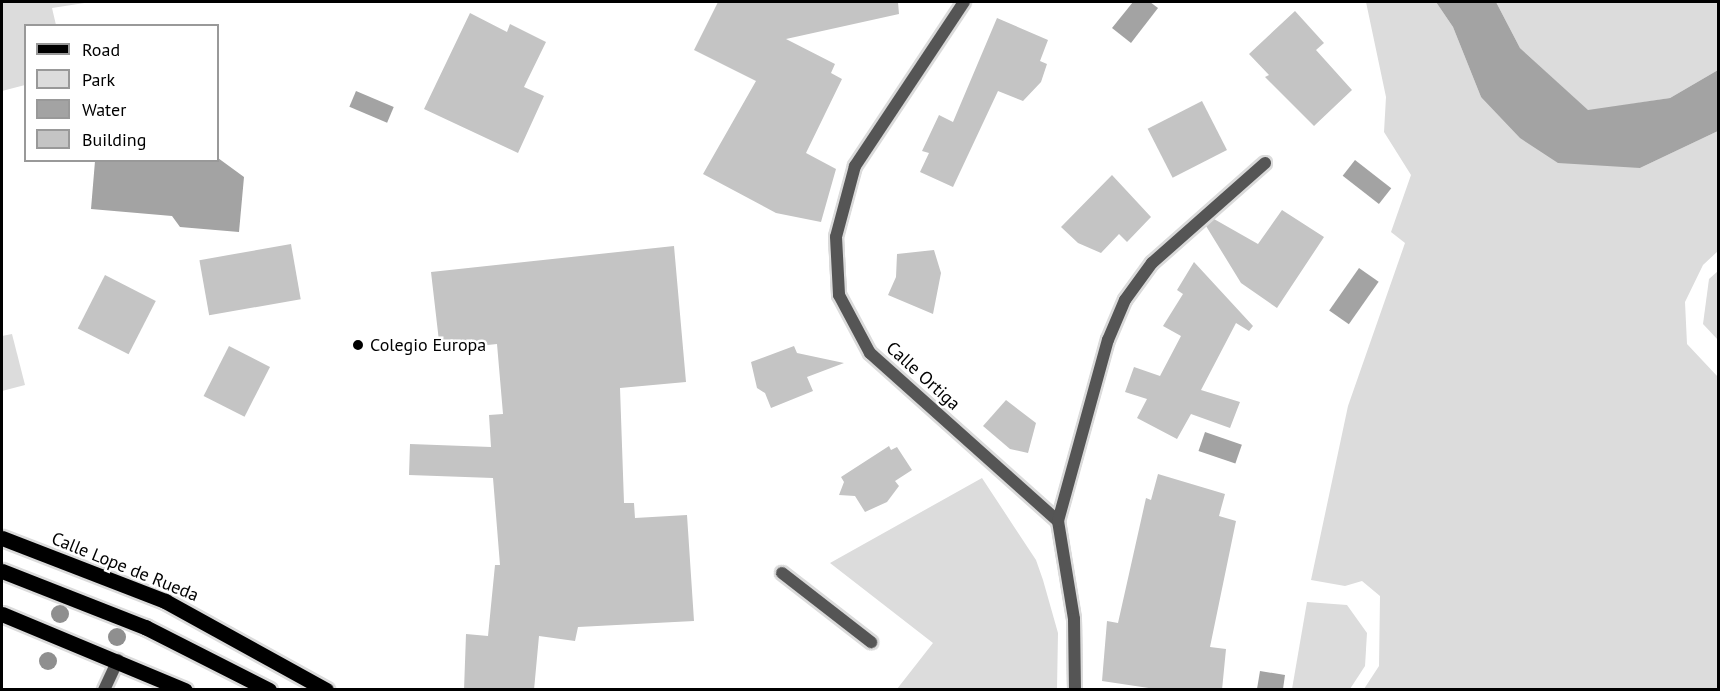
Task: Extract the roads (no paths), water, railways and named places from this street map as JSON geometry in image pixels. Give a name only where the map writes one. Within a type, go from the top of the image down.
[{"type":"main road","name":"Calle Lope de Rueda","points":[[2,538],[165,601],[326,690]]},
{"type":"main road","points":[[2,571],[145,627],[268,690]]},
{"type":"main road","points":[[2,614],[118,660],[185,690]]},
{"type":"street","name":"Calle Ortiga","points":[[964,2],[855,166],[836,237],[839,295],[870,353],[1058,521]]},
{"type":"street","points":[[1076,690],[1074,619],[1058,521],[1107,340],[1125,300],[1152,263],[1265,163]]},
{"type":"street","points":[[782,573],[871,642]]},
{"type":"street","points":[[104,690],[118,660]]},
{"type":"water","points":[[1133,2],[1150,2],[1158,8],[1131,43],[1112,28]]},
{"type":"water","points":[[1436,2],[1496,2],[1520,48],[1588,110],[1670,98],[1718,70],[1718,131],[1640,168],[1558,163],[1520,138],[1481,97],[1453,27]]},
{"type":"water","points":[[356,91],[394,107],[387,123],[349,107]]},
{"type":"water","points":[[219,159],[244,177],[239,232],[180,227],[172,216],[91,209],[95,162],[219,162]]},
{"type":"water","points":[[1355,160],[1391,188],[1379,204],[1343,176]]},
{"type":"water","points":[[1359,268],[1379,282],[1349,324],[1329,311]]},
{"type":"water","points":[[1205,432],[1242,445],[1235,464],[1198,451]]},
{"type":"water","points":[[1260,671],[1285,675],[1283,689],[1257,689]]},
{"type":"place","name":"Colegio Europa","points":[[358,345]]}]
